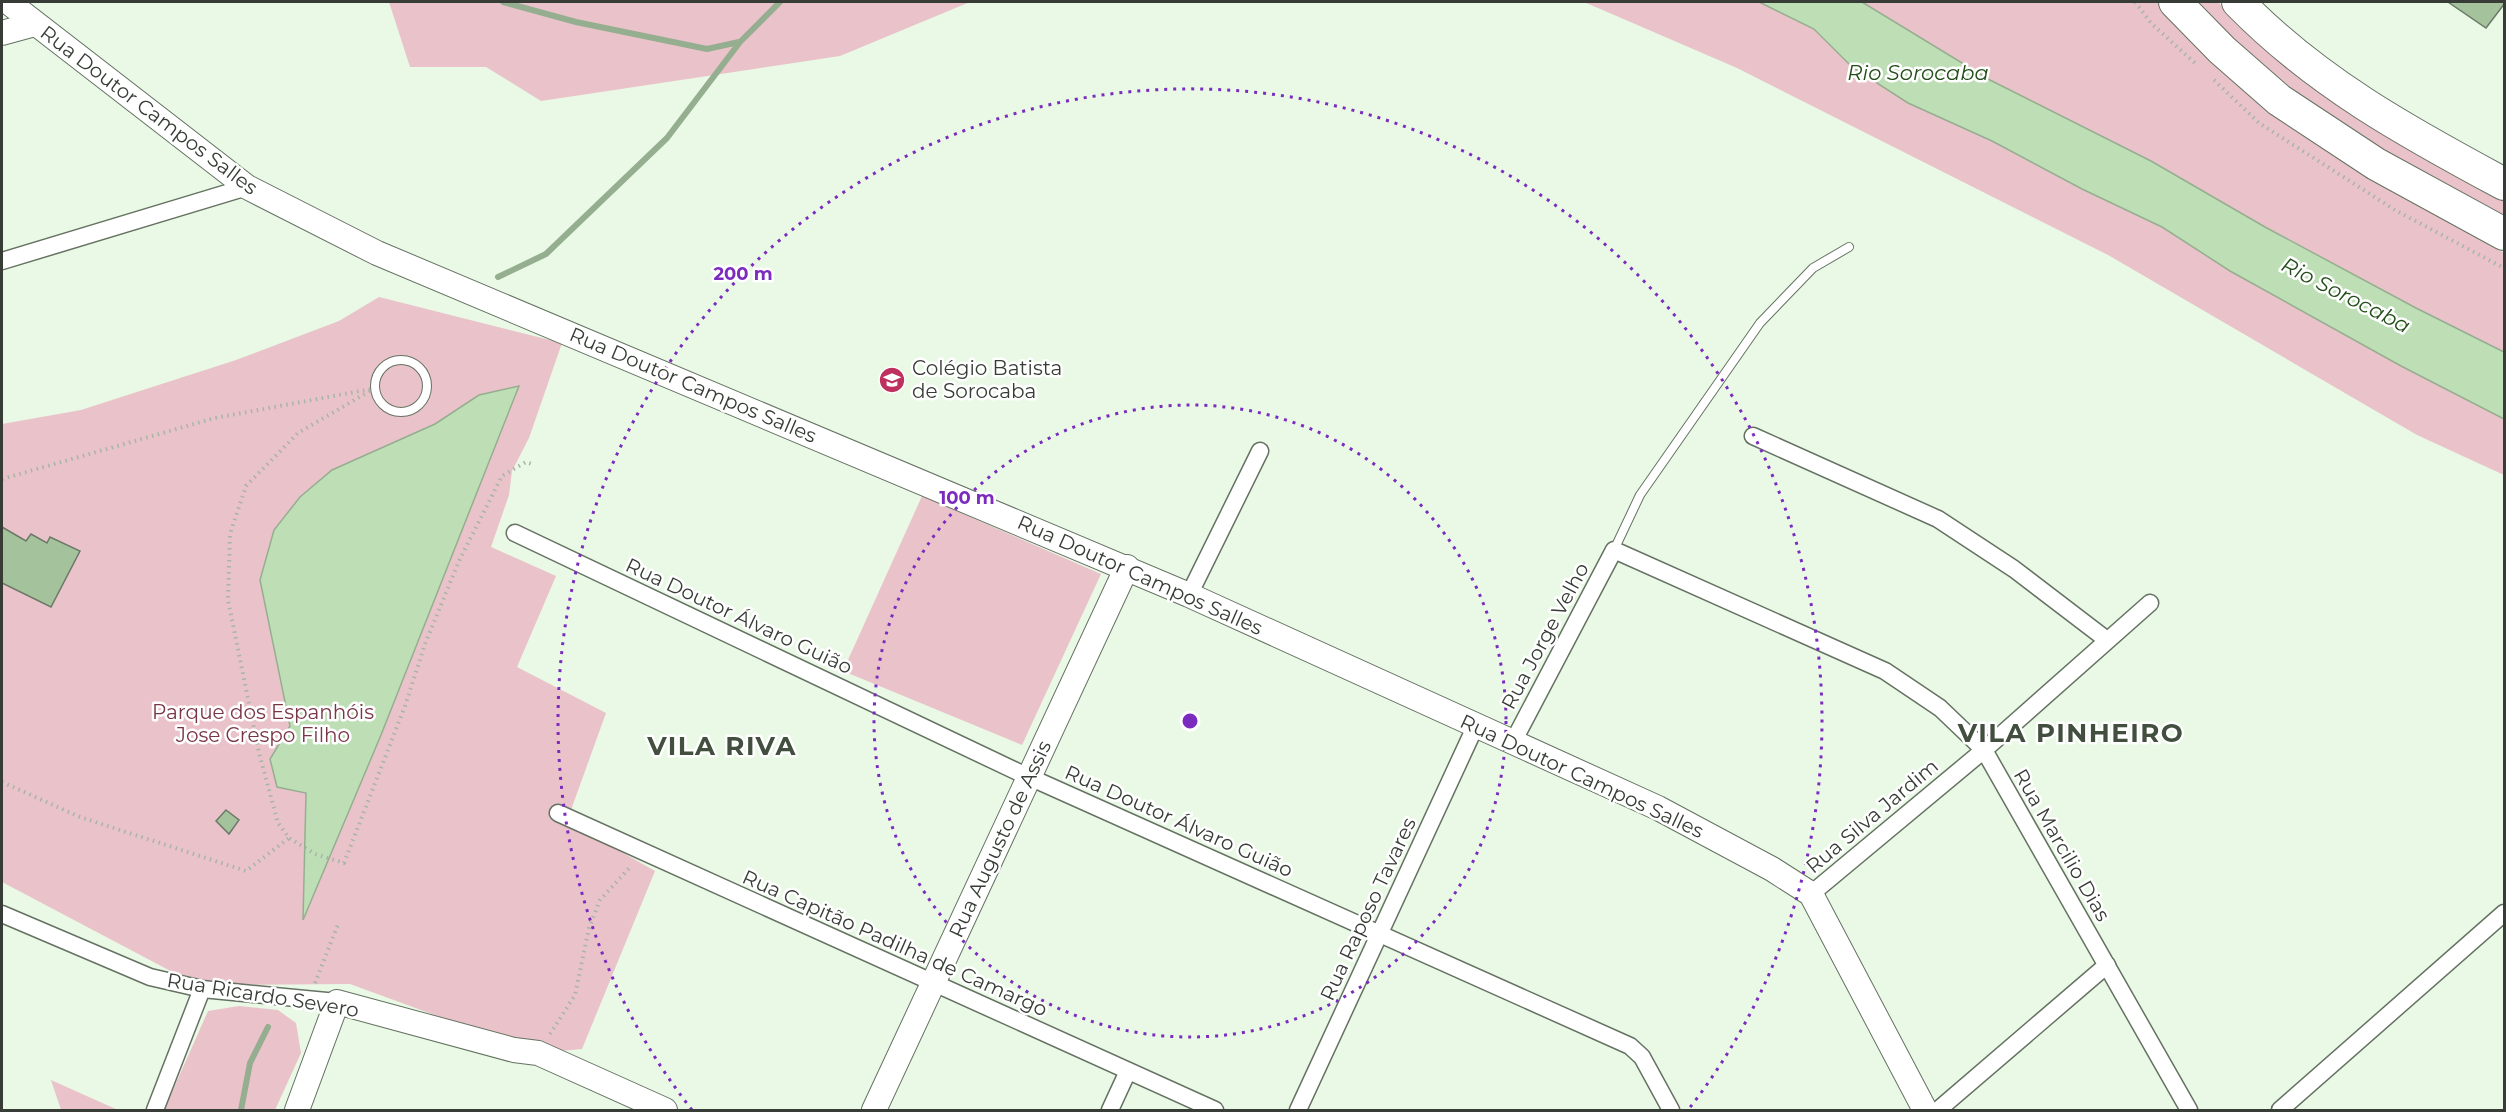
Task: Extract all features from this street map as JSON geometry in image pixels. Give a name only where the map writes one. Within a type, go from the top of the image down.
[{"type":"highway","points":[[2175,2],[2222,50],[2279,100],[2376,164],[2505,234]]},
{"type":"highway","points":[[2238,2],[2322,76],[2372,111],[2505,184]]},
{"type":"main road","name":"Rua Doutor Campos Salles","points":[[8,2],[247,187],[377,253],[1127,567],[1658,808],[1772,869],[1811,894],[1925,1110]]},
{"type":"main road","points":[[2,33],[35,24]]},
{"type":"main road","name":"Rua Augusto de Assis","points":[[874,1110],[1127,567]]},
{"type":"main road","points":[[297,1110],[337,1002]]},
{"type":"main road","name":"Rua Ricardo Severo","points":[[337,1002],[514,1050],[538,1053],[665,1110]]},
{"type":"street","points":[[2,261],[247,187]]},
{"type":"street","points":[[1753,436],[1938,519],[2014,569],[2107,640]]},
{"type":"street","points":[[1189,595],[1260,452]]},
{"type":"street","name":"Rua Doutor Álvaro Guião","points":[[515,533],[1029,777],[1630,1046],[1642,1057],[1671,1110]]},
{"type":"street","name":"Rua Jorge Velho","points":[[1513,742],[1614,550]]},
{"type":"street","name":"Rua Marcilio Dias","points":[[1614,550],[1885,671],[1940,708],[1984,750],[2189,1110]]},
{"type":"street","name":"Rua Silva Jardim","points":[[1811,894],[1984,750],[2150,603]]},
{"type":"street","name":"Rua Raposo Tavares","points":[[1298,1110],[1476,725]]},
{"type":"street","name":"Rua Capitão Padilha de Camargo","points":[[558,813],[1215,1110]]},
{"type":"street","points":[[2280,1110],[2505,913]]},
{"type":"street","name":"Rua Ricardo Severo","points":[[2,914],[150,977],[202,989],[337,1002]]},
{"type":"street","points":[[1938,1110],[2107,965]]},
{"type":"street","points":[[155,1110],[202,989]]},
{"type":"street","points":[[1110,1110],[1128,1071]]},
{"type":"lane","points":[[1614,550],[1640,495],[1760,323],[1813,268],[1849,247]]},
{"type":"lane","points":[[402,360],[417,366],[427,380],[428,388],[421,404],[406,412],[389,410],[382,404],[375,388],[380,372],[393,362],[402,360]]},
{"type":"path","points":[[2,479],[215,418],[375,388]]},
{"type":"path","points":[[375,388],[298,432],[246,486],[230,534],[228,600],[240,663],[278,823],[289,838],[315,854],[344,863],[405,706],[425,644],[459,561],[502,476],[526,462],[534,465]]},
{"type":"path","points":[[2,782],[80,817],[246,871],[289,838]]},
{"type":"path","points":[[538,1053],[575,995],[589,928],[600,900],[643,852]]},
{"type":"path","points":[[308,999],[339,922]]},
{"type":"green space","points":[[389,2],[970,2],[840,56],[541,101],[486,67],[410,67]]},
{"type":"green space","points":[[1584,2],[2158,2],[2168,15],[2403,195],[2504,253],[2504,475],[2417,435],[2108,255],[1737,68]]},
{"type":"green space","points":[[2192,2],[2218,2],[2235,18],[2504,196],[2504,220],[2349,133],[2274,79]]},
{"type":"green space","name":"Parque dos Espanhóis Jose Crespo Filho","points":[[379,297],[562,343],[529,438],[512,471],[509,495],[491,547],[556,576],[517,667],[606,713],[567,821],[655,871],[582,1049],[538,1053],[350,984],[197,985],[2,882],[2,424],[81,410],[236,360],[339,321]]},
{"type":"green space","points":[[922,496],[1101,574],[1022,745],[843,671]]},
{"type":"green space","points":[[239,1006],[278,1010],[296,1023],[301,1053],[275,1110],[164,1110],[208,1011]]},
{"type":"green space","points":[[51,1080],[118,1110],[61,1110]]},
{"type":"water","name":"Rio Sorocaba","points":[[1759,2],[1862,2],[1990,80],[2151,161],[2265,227],[2504,352],[2504,419],[2401,366],[2230,271],[2162,227],[2082,189],[1992,141],[1908,103],[1852,67],[1814,29]]},
{"type":"water","points":[[519,386],[381,735],[303,920],[306,793],[277,787],[270,759],[290,726],[260,580],[274,530],[300,497],[332,470],[435,424],[479,395]]},
{"type":"building","points":[[2448,2],[2505,2],[2505,3],[2486,28]]},
{"type":"building","points":[[2,527],[26,541],[31,534],[47,543],[50,537],[80,551],[51,607],[2,583]]},
{"type":"building","points":[[226,810],[239,820],[229,834],[216,821]]},
{"type":"waterway","points":[[503,2],[576,22],[707,49],[739,42]]},
{"type":"waterway","points":[[498,277],[546,254],[667,138],[740,42],[780,2]]},
{"type":"waterway","points":[[241,1110],[250,1063],[268,1027]]},
{"type":"place","name":"Colégio Batista de Sorocaba","points":[[892,380]]},
{"type":"district","name":"VILA PINHEIRO","points":[[2071,733]]},
{"type":"district","name":"VILA RIVA","points":[[722,746]]}]
